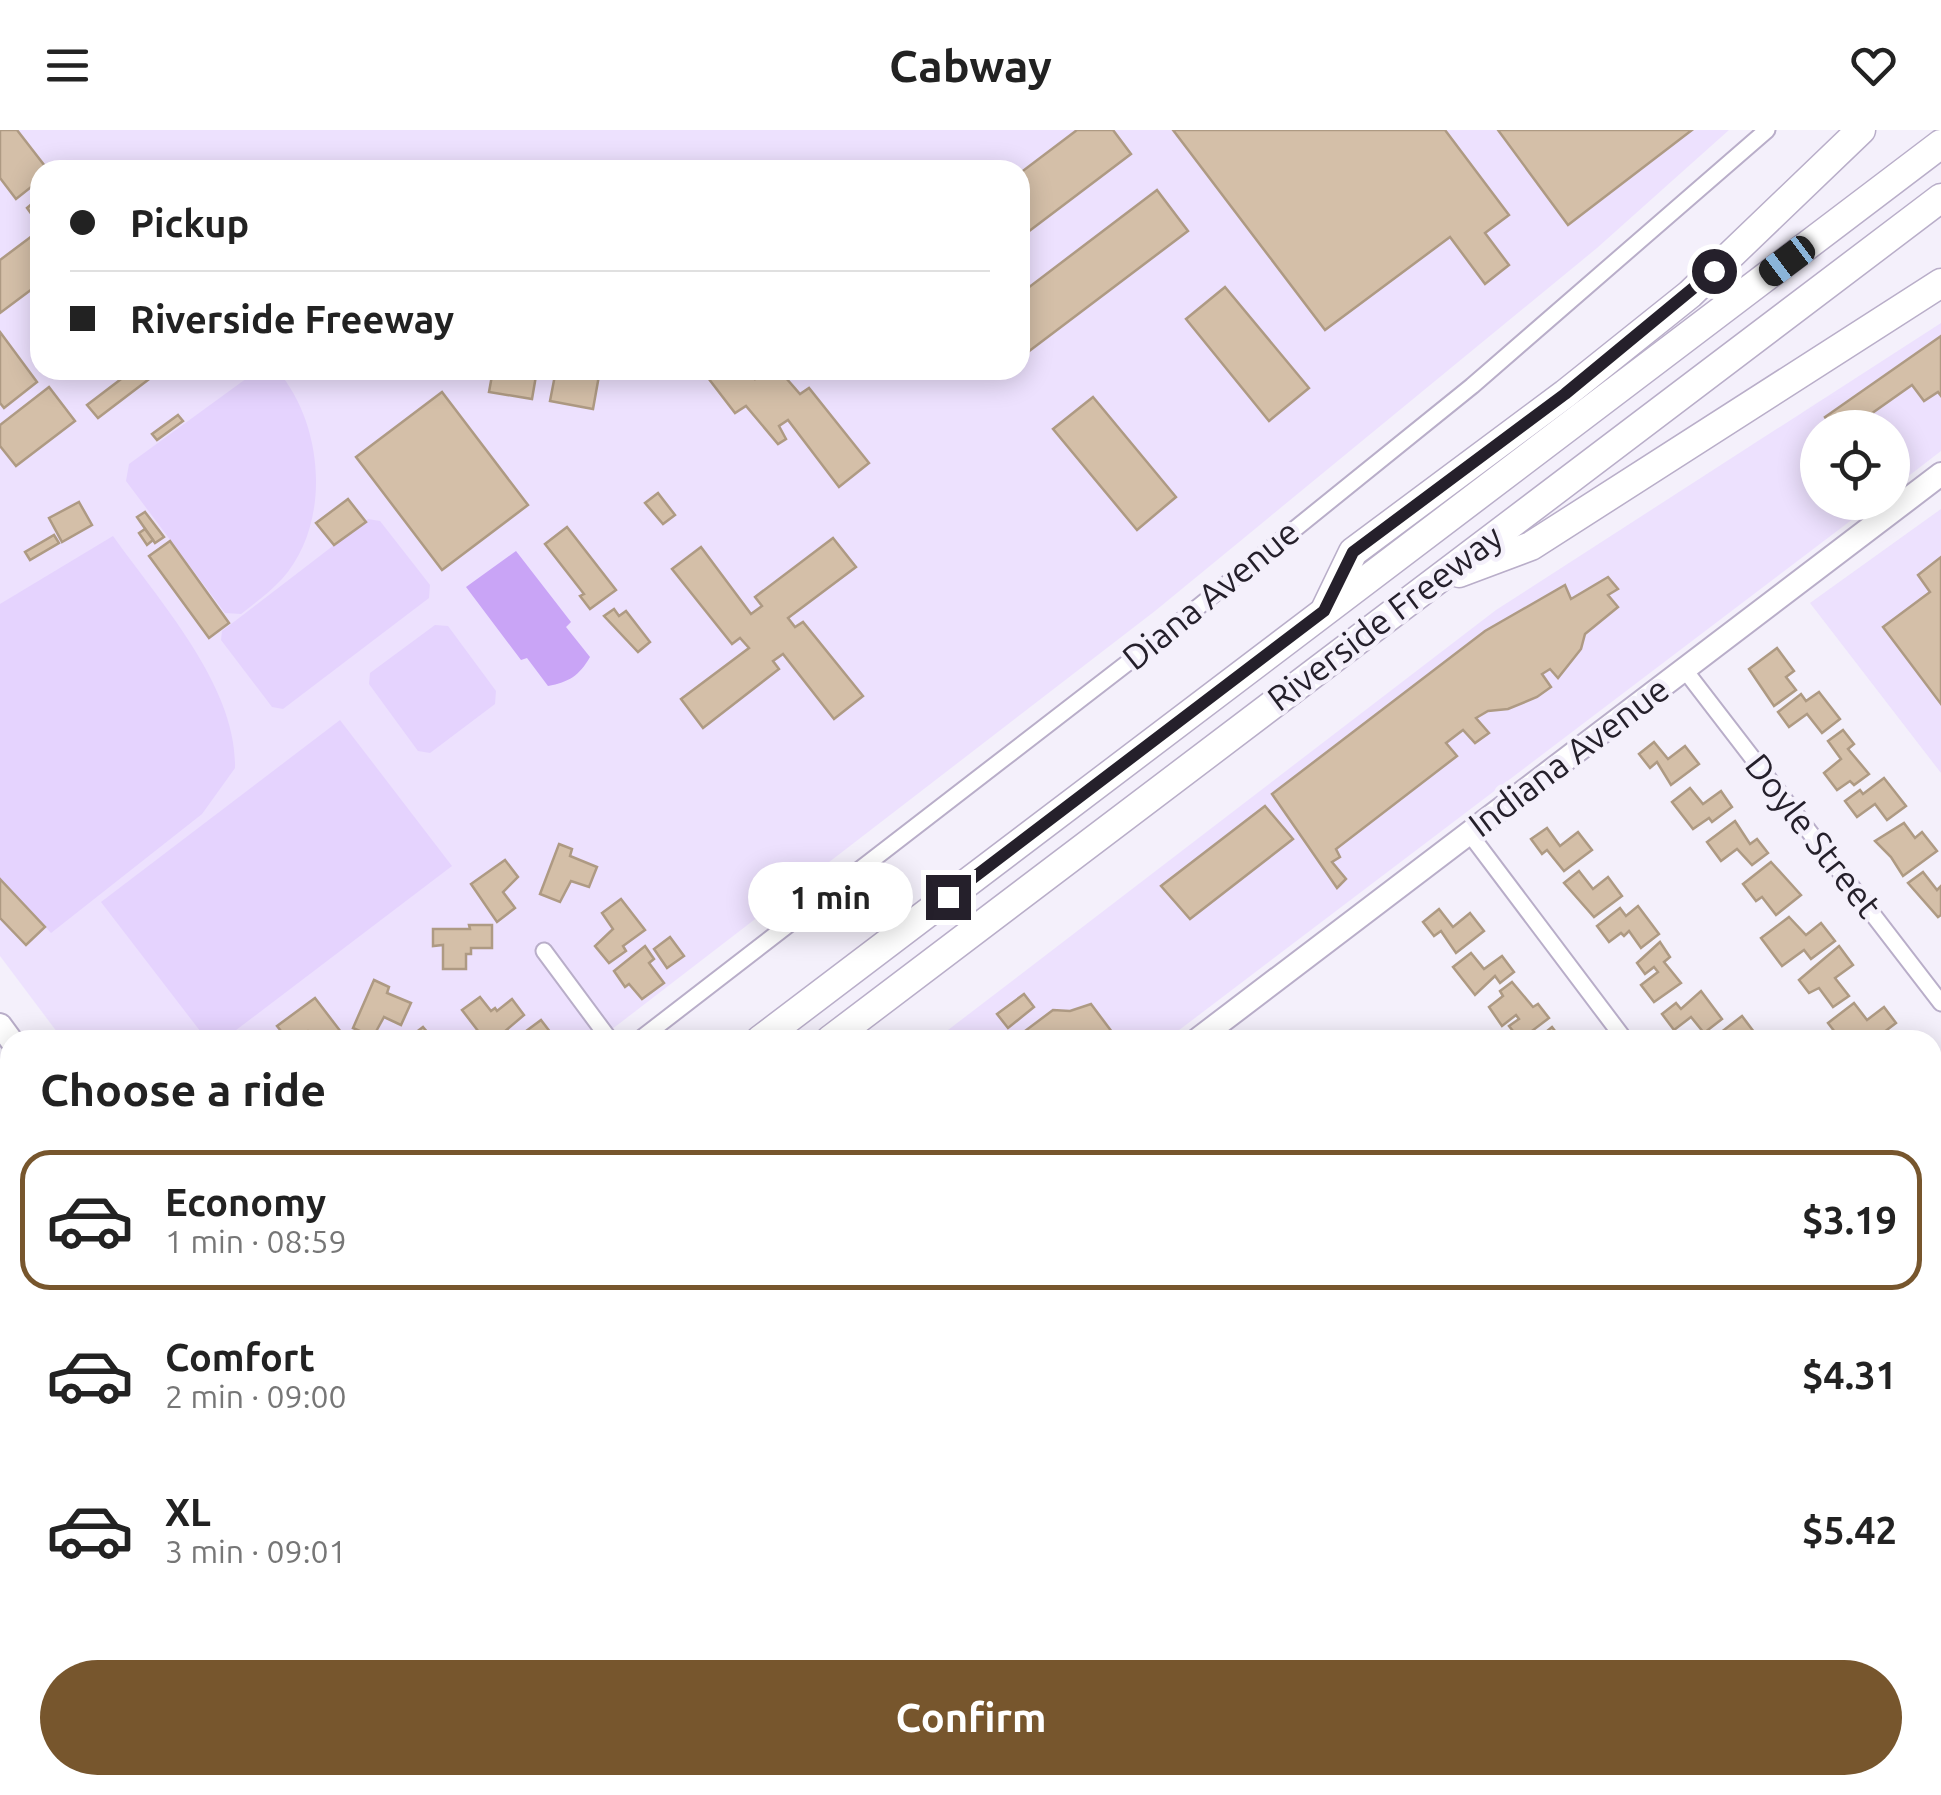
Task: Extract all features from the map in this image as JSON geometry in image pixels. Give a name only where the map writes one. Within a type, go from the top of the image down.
[{"type":"highway","points":[[1324,611],[1353,552],[1565,394],[1690,294],[1861,130]]},
{"type":"highway","name":"Riverside Freeway","points":[[773,1030],[1941,144]]},
{"type":"highway","name":"Riverside Freeway","points":[[843,1030],[1941,198]]},
{"type":"highway","points":[[1429,584],[1531,546],[1941,283]]},
{"type":"street","name":"Diana Avenue","points":[[653,1030],[1161,637],[1472,386],[1767,130]]},
{"type":"street","name":"Indiana Avenue","points":[[1210,1030],[1941,474]]},
{"type":"street","name":"Doyle Street","points":[[1684,669],[1941,1003]]},
{"type":"street","points":[[1469,833],[1617,1030]]},
{"type":"street","points":[[544,951],[603,1030]]},
{"type":"shaded area","points":[[0,130],[1729,130],[1597,248],[1155,611],[611,1030],[56,1030],[0,956]]},
{"type":"shaded area","points":[[1941,323],[1941,451],[1910,475],[1910,410],[1806,410]]},
{"type":"shaded area","points":[[244,380],[284,380],[305,418],[316,474],[309,530],[298,556],[282,579],[241,614],[225,613],[126,481],[129,464]]},
{"type":"shaded area","points":[[1800,414],[1800,520],[1852,520],[1179,1030],[948,1030],[1496,610]]},
{"type":"shaded area","points":[[1941,509],[1941,773],[1810,603]]},
{"type":"shaded area","points":[[368,519],[380,521],[430,585],[429,598],[283,709],[272,707],[221,640],[222,631]]},
{"type":"shaded area","points":[[113,536],[172,616],[209,676],[232,737],[235,768],[202,814],[51,933],[0,879],[0,604]]},
{"type":"shaded area","points":[[516,551],[571,622],[566,627],[590,657],[573,677],[562,682],[548,686],[527,658],[521,660],[466,587]]},
{"type":"shaded area","points":[[435,625],[448,626],[496,691],[495,704],[430,753],[418,751],[369,684],[370,673]]},
{"type":"shaded area","points":[[340,720],[452,866],[236,1030],[199,1030],[101,902]]},
{"type":"building","points":[[0,130],[17,130],[40,160],[30,160],[30,188],[16,199],[0,178]]},
{"type":"building","points":[[1077,130],[1113,130],[1131,154],[1030,230],[1030,165]]},
{"type":"building","points":[[1173,130],[1445,130],[1509,215],[1485,233],[1509,265],[1485,284],[1450,237],[1325,330]]},
{"type":"building","points":[[1498,130],[1692,130],[1568,225]]},
{"type":"building","points":[[1157,190],[1188,231],[1030,350],[1030,286]]},
{"type":"building","points":[[30,238],[30,290],[0,313],[0,260]]},
{"type":"building","points":[[1225,287],[1309,388],[1269,421],[1186,319]]},
{"type":"building","points":[[0,332],[30,373],[30,380],[37,382],[4,408],[0,403]]},
{"type":"building","points":[[1941,336],[1941,396],[1938,392],[1924,401],[1912,385],[1877,410],[1835,410]]},
{"type":"building","points":[[120,380],[148,380],[98,418],[87,405]]},
{"type":"building","points":[[491,380],[535,380],[532,399],[489,392]]},
{"type":"building","points":[[554,380],[598,380],[593,409],[550,401]]},
{"type":"building","points":[[710,380],[788,380],[800,394],[809,388],[869,463],[839,487],[788,420],[779,426],[786,439],[778,444],[746,406],[735,413]]},
{"type":"building","points":[[49,387],[75,421],[16,466],[0,446],[0,425]]},
{"type":"building","points":[[442,392],[528,505],[442,570],[356,457]]},
{"type":"building","points":[[1093,397],[1176,497],[1137,530],[1053,429]]},
{"type":"building","points":[[178,415],[183,421],[157,440],[152,434]]},
{"type":"building","points":[[658,493],[675,515],[663,524],[645,503]]},
{"type":"building","points":[[348,499],[366,522],[334,545],[316,523]]},
{"type":"building","points":[[79,502],[92,525],[62,542],[49,518]]},
{"type":"building","points":[[145,512],[164,537],[155,543],[137,517]]},
{"type":"building","points":[[567,527],[616,590],[590,609],[580,596],[584,594],[545,544]]},
{"type":"building","points":[[145,529],[153,540],[147,545],[139,533]]},
{"type":"building","points":[[54,535],[59,543],[30,560],[25,552]]},
{"type":"building","points":[[833,538],[856,567],[788,618],[795,627],[803,622],[863,696],[834,719],[783,654],[773,661],[779,669],[703,728],[681,699],[749,648],[740,638],[732,644],[672,569],[701,547],[751,614],[762,606],[755,597]]},
{"type":"building","points":[[170,541],[229,623],[209,638],[149,556]]},
{"type":"building","points":[[1941,557],[1941,704],[1883,627],[1930,592],[1918,575]]},
{"type":"building","points":[[1608,577],[1618,589],[1608,595],[1618,607],[1585,634],[1581,649],[1558,678],[1550,669],[1542,674],[1551,687],[1508,709],[1488,711],[1476,718],[1489,733],[1475,743],[1463,730],[1446,743],[1457,756],[1336,849],[1340,857],[1332,862],[1346,879],[1337,888],[1272,794],[1485,631],[1565,585],[1571,599]]},
{"type":"building","points":[[614,609],[619,616],[626,611],[650,642],[638,652],[604,616]]},
{"type":"building","points":[[1777,648],[1794,671],[1786,677],[1796,690],[1774,706],[1749,669]]},
{"type":"building","points":[[1819,692],[1840,719],[1822,733],[1807,714],[1789,727],[1778,712],[1801,694],[1806,701]]},
{"type":"building","points":[[1843,730],[1854,744],[1848,749],[1869,774],[1854,785],[1850,781],[1837,790],[1824,773],[1841,759],[1828,741]]},
{"type":"building","points":[[1654,742],[1668,759],[1685,746],[1699,764],[1671,785],[1657,762],[1650,768],[1639,754]]},
{"type":"building","points":[[1884,778],[1906,806],[1887,820],[1875,804],[1857,817],[1845,801],[1860,790],[1863,794]]},
{"type":"building","points":[[1690,788],[1703,804],[1721,791],[1732,807],[1712,822],[1709,818],[1693,829],[1672,802]]},
{"type":"building","points":[[1265,806],[1293,839],[1190,919],[1161,886]]},
{"type":"building","points":[[1735,821],[1750,844],[1757,839],[1768,853],[1752,865],[1737,849],[1721,861],[1707,842]]},
{"type":"building","points":[[1904,823],[1915,838],[1922,832],[1937,851],[1903,876],[1875,841]]},
{"type":"building","points":[[1547,828],[1560,846],[1578,832],[1592,850],[1564,871],[1547,850],[1542,854],[1531,839]]},
{"type":"building","points":[[559,844],[572,849],[570,856],[597,867],[589,887],[571,881],[560,902],[540,894]]},
{"type":"building","points":[[505,860],[518,877],[503,892],[515,908],[497,922],[471,884]]},
{"type":"building","points":[[1771,862],[1801,895],[1776,915],[1762,897],[1756,901],[1743,884]]},
{"type":"building","points":[[1579,871],[1593,889],[1608,877],[1622,896],[1594,917],[1564,883]]},
{"type":"building","points":[[1923,872],[1937,890],[1941,886],[1938,917],[1908,883]]},
{"type":"building","points":[[0,879],[45,927],[26,945],[0,918]]},
{"type":"building","points":[[621,899],[645,930],[623,946],[626,951],[609,963],[595,946],[613,929],[602,913]]},
{"type":"building","points":[[1638,906],[1659,934],[1641,948],[1629,931],[1609,942],[1597,926],[1620,908],[1626,916]]},
{"type":"building","points":[[1439,909],[1453,927],[1470,913],[1484,931],[1456,953],[1441,931],[1434,936],[1423,922]]},
{"type":"building","points":[[1789,917],[1806,935],[1821,923],[1835,941],[1811,959],[1804,950],[1782,966],[1761,938]]},
{"type":"building","points":[[469,925],[492,925],[492,948],[471,948],[471,954],[466,954],[466,969],[443,969],[443,945],[433,946],[433,929],[470,929]]},
{"type":"building","points":[[670,937],[684,956],[667,968],[654,949]]},
{"type":"building","points":[[1660,942],[1670,957],[1664,962],[1681,983],[1654,1002],[1641,985],[1658,972],[1654,967],[1645,974],[1637,963]]},
{"type":"building","points":[[645,946],[654,959],[649,963],[664,983],[642,999],[629,984],[625,987],[614,971]]},
{"type":"building","points":[[1839,946],[1853,965],[1835,978],[1849,996],[1833,1007],[1819,988],[1809,993],[1799,980]]},
{"type":"building","points":[[1471,953],[1484,969],[1502,956],[1514,972],[1500,983],[1495,976],[1475,995],[1453,967]]},
{"type":"building","points":[[374,980],[389,987],[387,993],[411,1003],[401,1025],[384,1017],[377,1030],[353,1028]]},
{"type":"building","points":[[1512,982],[1533,1007],[1538,1004],[1549,1018],[1533,1030],[1512,1030],[1509,1026],[1519,1019],[1516,1015],[1502,1026],[1489,1007],[1503,996],[1500,991]]},
{"type":"building","points":[[1701,991],[1722,1019],[1702,1030],[1691,1017],[1674,1030],[1662,1014],[1676,1003],[1681,1009]]},
{"type":"building","points":[[1024,994],[1034,1007],[1008,1028],[997,1014]]},
{"type":"building","points":[[480,997],[491,1011],[512,999],[524,1015],[506,1030],[477,1030],[462,1010]]},
{"type":"building","points":[[315,998],[339,1030],[280,1030],[277,1026]]},
{"type":"building","points":[[1854,1003],[1867,1020],[1884,1007],[1896,1023],[1887,1030],[1833,1030],[1828,1023]]},
{"type":"building","points":[[1091,1004],[1110,1030],[1026,1030],[1053,1010],[1070,1011]]},
{"type":"building","points":[[1742,1016],[1752,1030],[1724,1030]]},
{"type":"building","points":[[541,1020],[549,1030],[528,1030]]},
{"type":"route","points":[[948,897],[1324,611],[1353,552],[1565,394],[1714,271]]}]
